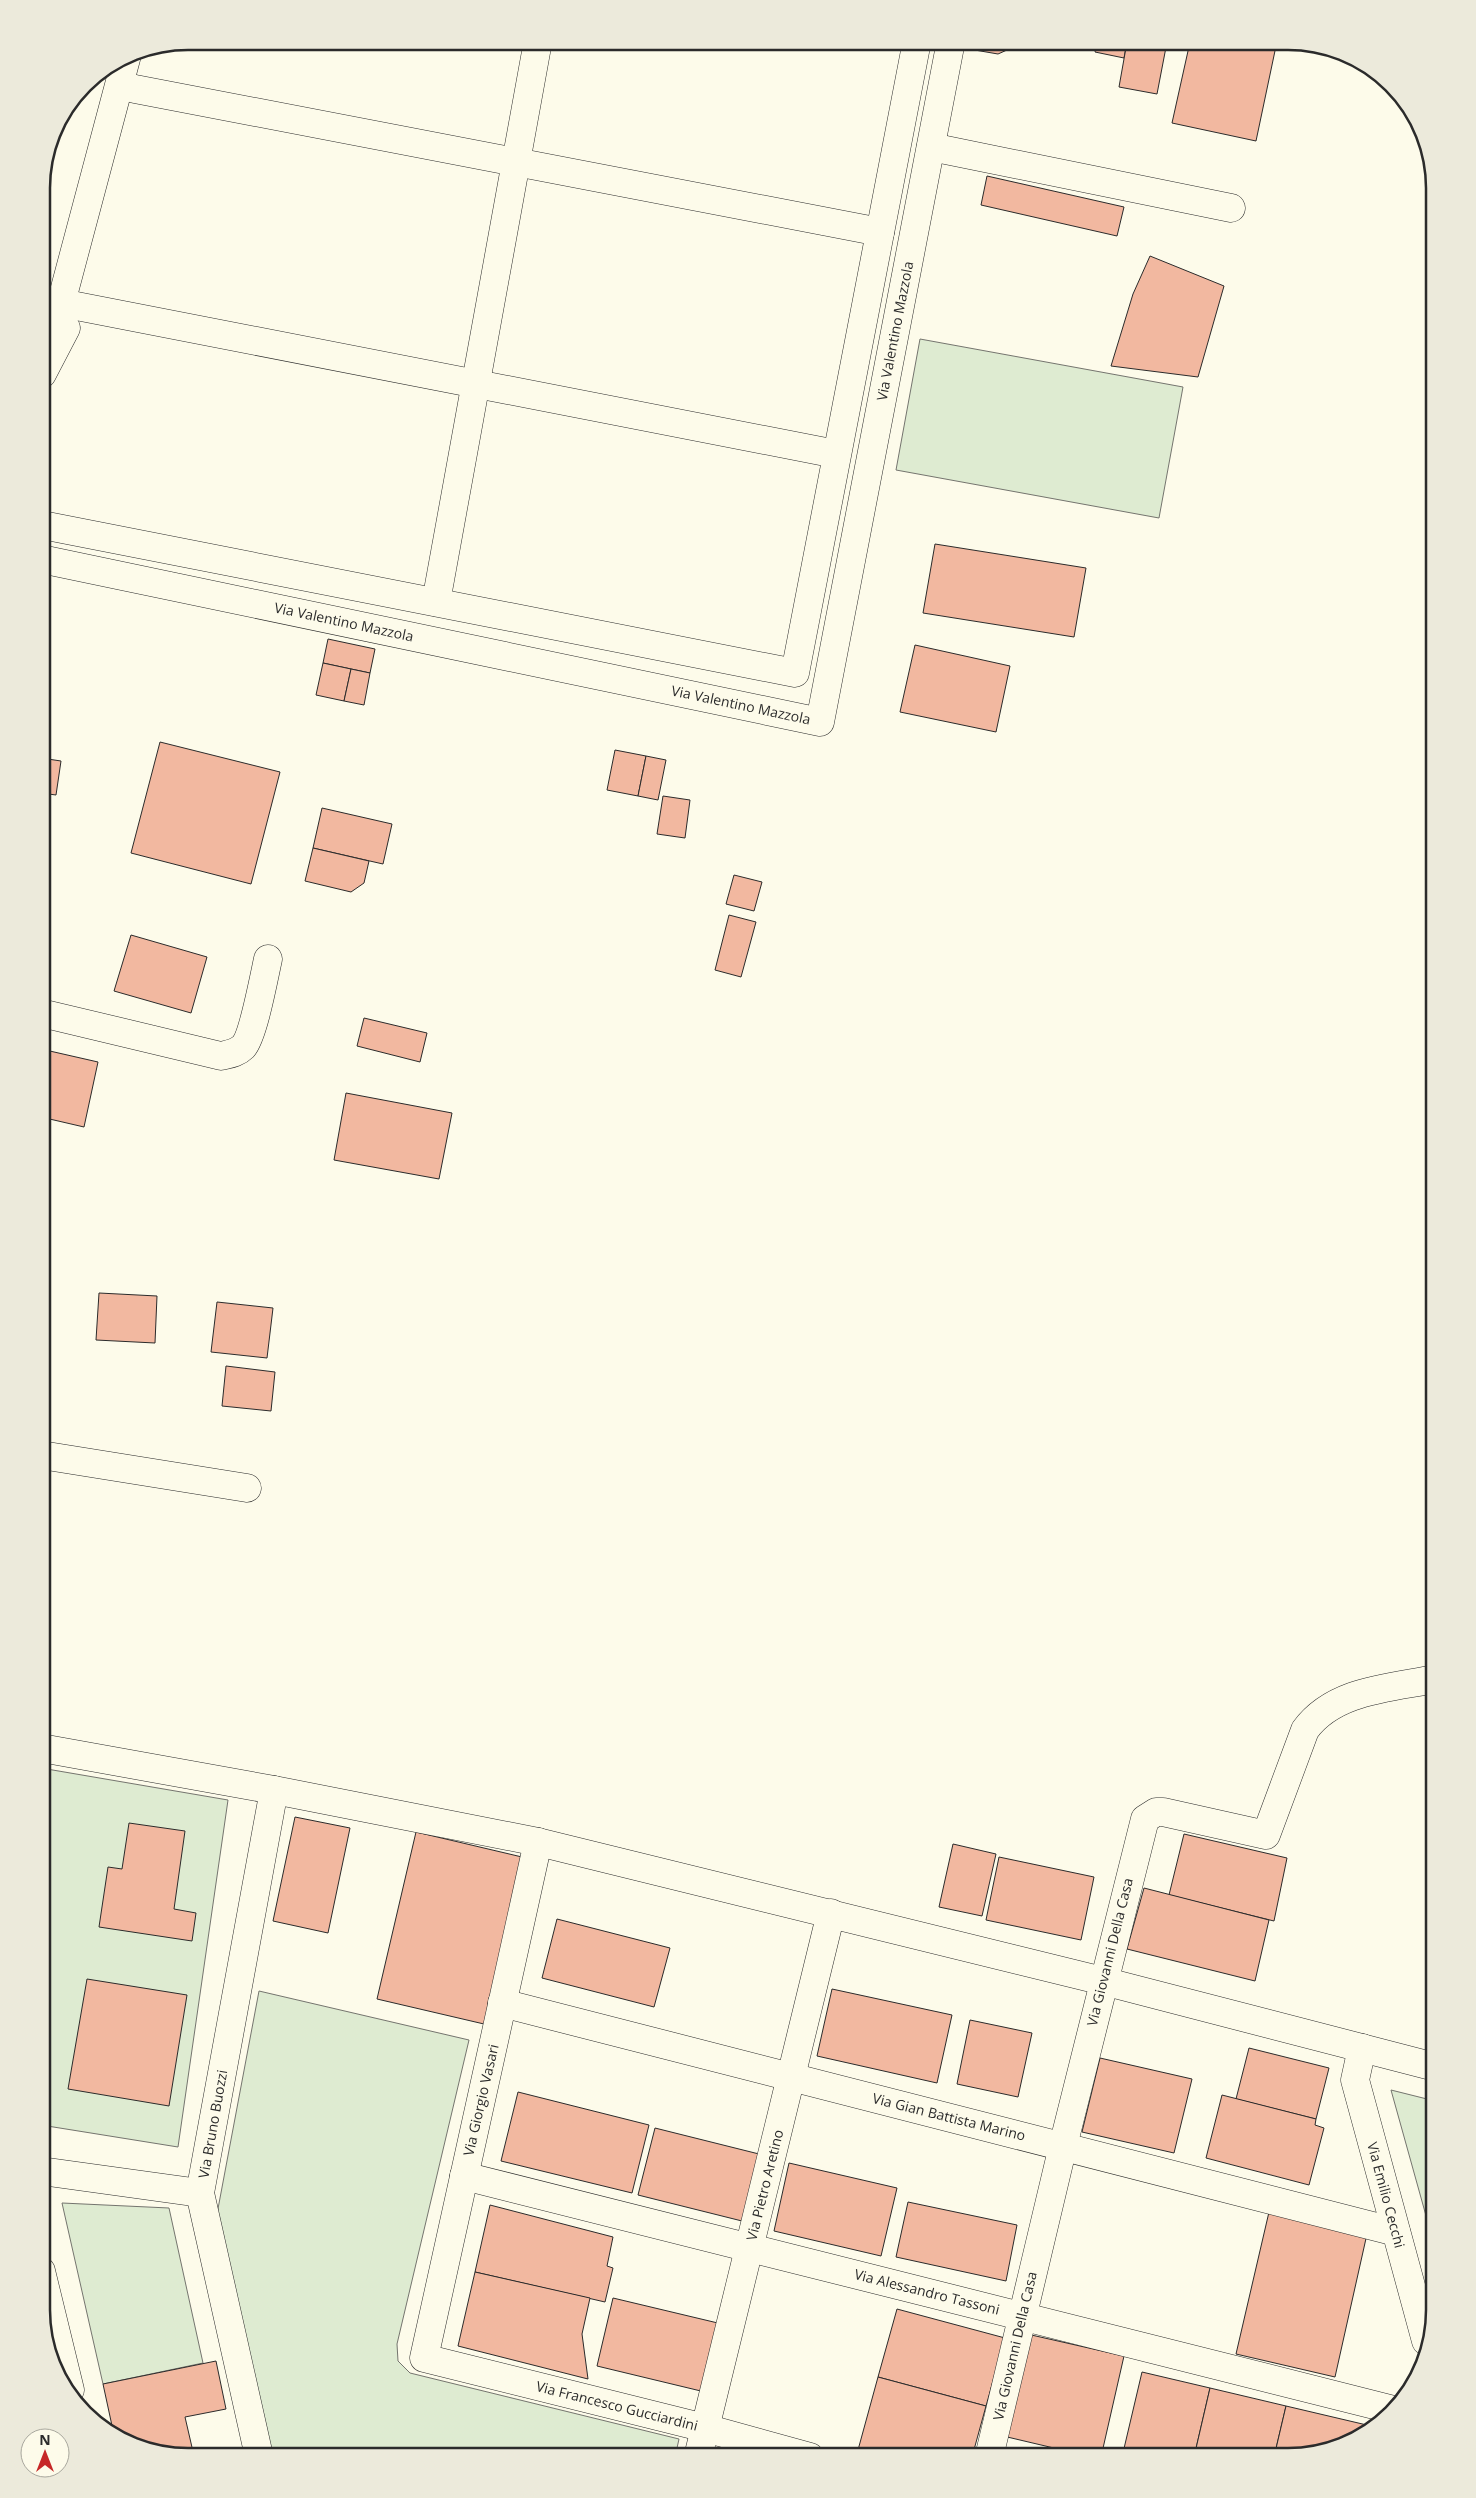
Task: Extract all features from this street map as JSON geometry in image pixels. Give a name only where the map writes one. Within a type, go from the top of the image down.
[{"type":"street","points":[[436,602],[536,50]]},
{"type":"street","points":[[50,526],[795,673],[915,50]]},
{"type":"street","name":"Via Valentino Mazzola","points":[[50,561],[820,722],[949,50]]},
{"type":"street","points":[[50,354],[69,305],[125,65]]},
{"type":"street","points":[[120,85],[880,232]]},
{"type":"street","points":[[931,147],[1231,208]]},
{"type":"street","points":[[69,305],[836,454]]},
{"type":"street","points":[[50,332],[69,305]]},
{"type":"street","points":[[50,1014],[221,1056],[237,1052],[247,1041],[268,960]]},
{"type":"street","points":[[50,1456],[247,1488]]},
{"type":"street","name":"Via Giovanni Della Casa","points":[[991,2448],[1103,1981],[1145,1819],[1156,1812],[1163,1812],[1266,1835],[1305,1730],[1314,1718],[1346,1698],[1426,1681]]},
{"type":"street","points":[[50,1750],[274,1790],[538,1842],[1103,1981],[1426,2065]]},
{"type":"street","name":"Via Bruno Buozzi","points":[[257,2448],[200,2193],[274,1790]]},
{"type":"street","name":"Via Giorgio Vasari","points":[[424,2358],[538,1842]]},
{"type":"street","name":"Via Pietro Aretino","points":[[700,2448],[792,2077],[830,1913]]},
{"type":"street","name":"Via Gian Battista Marino","points":[[502,2003],[1396,2232]]},
{"type":"street","name":"Via Emilio Cecchi","points":[[1362,2048],[1355,2080],[1424,2333]]},
{"type":"street","points":[[50,2172],[200,2193]]},
{"type":"street","name":"Via Alessandro Tassoni","points":[[464,2176],[1385,2408]]},
{"type":"street","points":[[50,2308],[66,2375]]},
{"type":"street","name":"Via Francesco Gucciardini","points":[[424,2358],[705,2428],[777,2448]]},
{"type":"green space","points":[[920,339],[1183,387],[1159,518],[896,470]]},
{"type":"green space","points":[[50,1770],[228,1800],[178,2147],[50,2126]]},
{"type":"green space","points":[[259,1991],[469,2040],[397,2344],[398,2361],[410,2373],[679,2439],[677,2448],[267,2448],[217,2214]]},
{"type":"green space","points":[[1391,2090],[1426,2099],[1426,2216]]},
{"type":"green space","points":[[62,2203],[169,2208],[203,2363],[103,2384]]},
{"type":"building","points":[[975,50],[1007,50],[998,54]]},
{"type":"building","points":[[1095,50],[1126,50],[1124,58],[1095,52]]},
{"type":"building","points":[[1126,50],[1165,50],[1157,94],[1119,87]]},
{"type":"building","points":[[1188,50],[1275,50],[1256,141],[1172,123]]},
{"type":"building","points":[[987,176],[1124,207],[1117,236],[981,205]]},
{"type":"building","points":[[1150,256],[1224,286],[1198,377],[1111,366],[1133,294]]},
{"type":"building","points":[[935,544],[1086,568],[1074,637],[923,613]]},
{"type":"building","points":[[328,639],[375,649],[370,673],[323,663]]},
{"type":"building","points":[[915,645],[1010,666],[996,732],[900,712]]},
{"type":"building","points":[[323,663],[351,669],[344,701],[316,695]]},
{"type":"building","points":[[351,669],[370,673],[364,705],[344,701]]},
{"type":"building","points":[[160,742],[280,772],[251,884],[131,853]]},
{"type":"building","points":[[615,750],[646,756],[638,796],[607,790]]},
{"type":"building","points":[[646,756],[666,760],[658,800],[638,796]]},
{"type":"building","points":[[50,759],[61,761],[56,795],[50,794]]},
{"type":"building","points":[[663,796],[690,800],[685,838],[657,834]]},
{"type":"building","points":[[322,808],[392,824],[383,864],[313,848]]},
{"type":"building","points":[[313,848],[369,861],[364,883],[351,892],[305,881]]},
{"type":"building","points":[[734,875],[762,882],[754,911],[726,904]]},
{"type":"building","points":[[729,915],[756,922],[741,977],[715,970]]},
{"type":"building","points":[[131,935],[207,957],[191,1013],[114,991]]},
{"type":"building","points":[[364,1018],[427,1033],[420,1062],[357,1046]]},
{"type":"building","points":[[50,1051],[98,1062],[84,1127],[50,1119]]},
{"type":"building","points":[[346,1093],[452,1113],[439,1179],[334,1160]]},
{"type":"building","points":[[99,1293],[157,1296],[155,1343],[96,1340]]},
{"type":"building","points":[[217,1302],[273,1308],[267,1358],[211,1352]]},
{"type":"building","points":[[226,1366],[275,1372],[271,1411],[222,1406]]},
{"type":"building","points":[[295,1817],[350,1828],[328,1933],[273,1921]]},
{"type":"building","points":[[129,1823],[185,1831],[174,1909],[196,1913],[192,1941],[99,1927],[108,1867],[122,1869]]},
{"type":"building","points":[[416,1832],[522,1857],[484,2024],[377,1999]]},
{"type":"building","points":[[1184,1834],[1287,1858],[1274,1921],[1169,1895]]},
{"type":"building","points":[[953,1844],[996,1854],[982,1916],[939,1907]]},
{"type":"building","points":[[999,1857],[1094,1877],[1081,1940],[986,1920]]},
{"type":"building","points":[[1144,1888],[1269,1920],[1255,1981],[1127,1949]]},
{"type":"building","points":[[557,1919],[670,1948],[654,2007],[542,1978]]},
{"type":"building","points":[[87,1979],[187,1995],[169,2106],[68,2089]]},
{"type":"building","points":[[832,1989],[952,2015],[937,2083],[817,2056]]},
{"type":"building","points":[[970,2020],[1032,2033],[1018,2097],[957,2084]]},
{"type":"building","points":[[1249,2048],[1329,2068],[1316,2119],[1236,2099]]},
{"type":"building","points":[[1100,2058],[1192,2079],[1174,2153],[1082,2132]]},
{"type":"building","points":[[518,2092],[649,2125],[632,2193],[501,2161]]},
{"type":"building","points":[[1222,2095],[1316,2119],[1315,2125],[1324,2128],[1309,2185],[1206,2158]]},
{"type":"building","points":[[655,2128],[759,2154],[742,2221],[638,2195]]},
{"type":"building","points":[[789,2163],[897,2188],[881,2256],[774,2231]]},
{"type":"building","points":[[908,2202],[1017,2225],[1006,2281],[896,2257]]},
{"type":"building","points":[[490,2205],[613,2237],[607,2266],[613,2268],[605,2302],[475,2272]]},
{"type":"building","points":[[1269,2212],[1367,2234],[1335,2377],[1236,2354]]},
{"type":"building","points":[[475,2272],[590,2298],[582,2334],[588,2379],[458,2346]]},
{"type":"building","points":[[613,2298],[722,2324],[705,2392],[597,2366]]},
{"type":"building","points":[[897,2309],[1005,2338],[986,2406],[878,2377]]},
{"type":"building","points":[[1027,2334],[1124,2356],[1103,2448],[1054,2448],[1003,2436]]},
{"type":"building","points":[[216,2361],[226,2409],[185,2417],[192,2448],[161,2445],[143,2441],[112,2426],[103,2384]]},
{"type":"building","points":[[1142,2372],[1210,2388],[1196,2448],[1124,2448]]},
{"type":"building","points":[[878,2377],[986,2406],[974,2448],[859,2448]]},
{"type":"building","points":[[1210,2388],[1286,2406],[1276,2448],[1196,2448]]},
{"type":"building","points":[[1286,2406],[1365,2425],[1341,2438],[1324,2443],[1306,2447],[1276,2448]]}]
